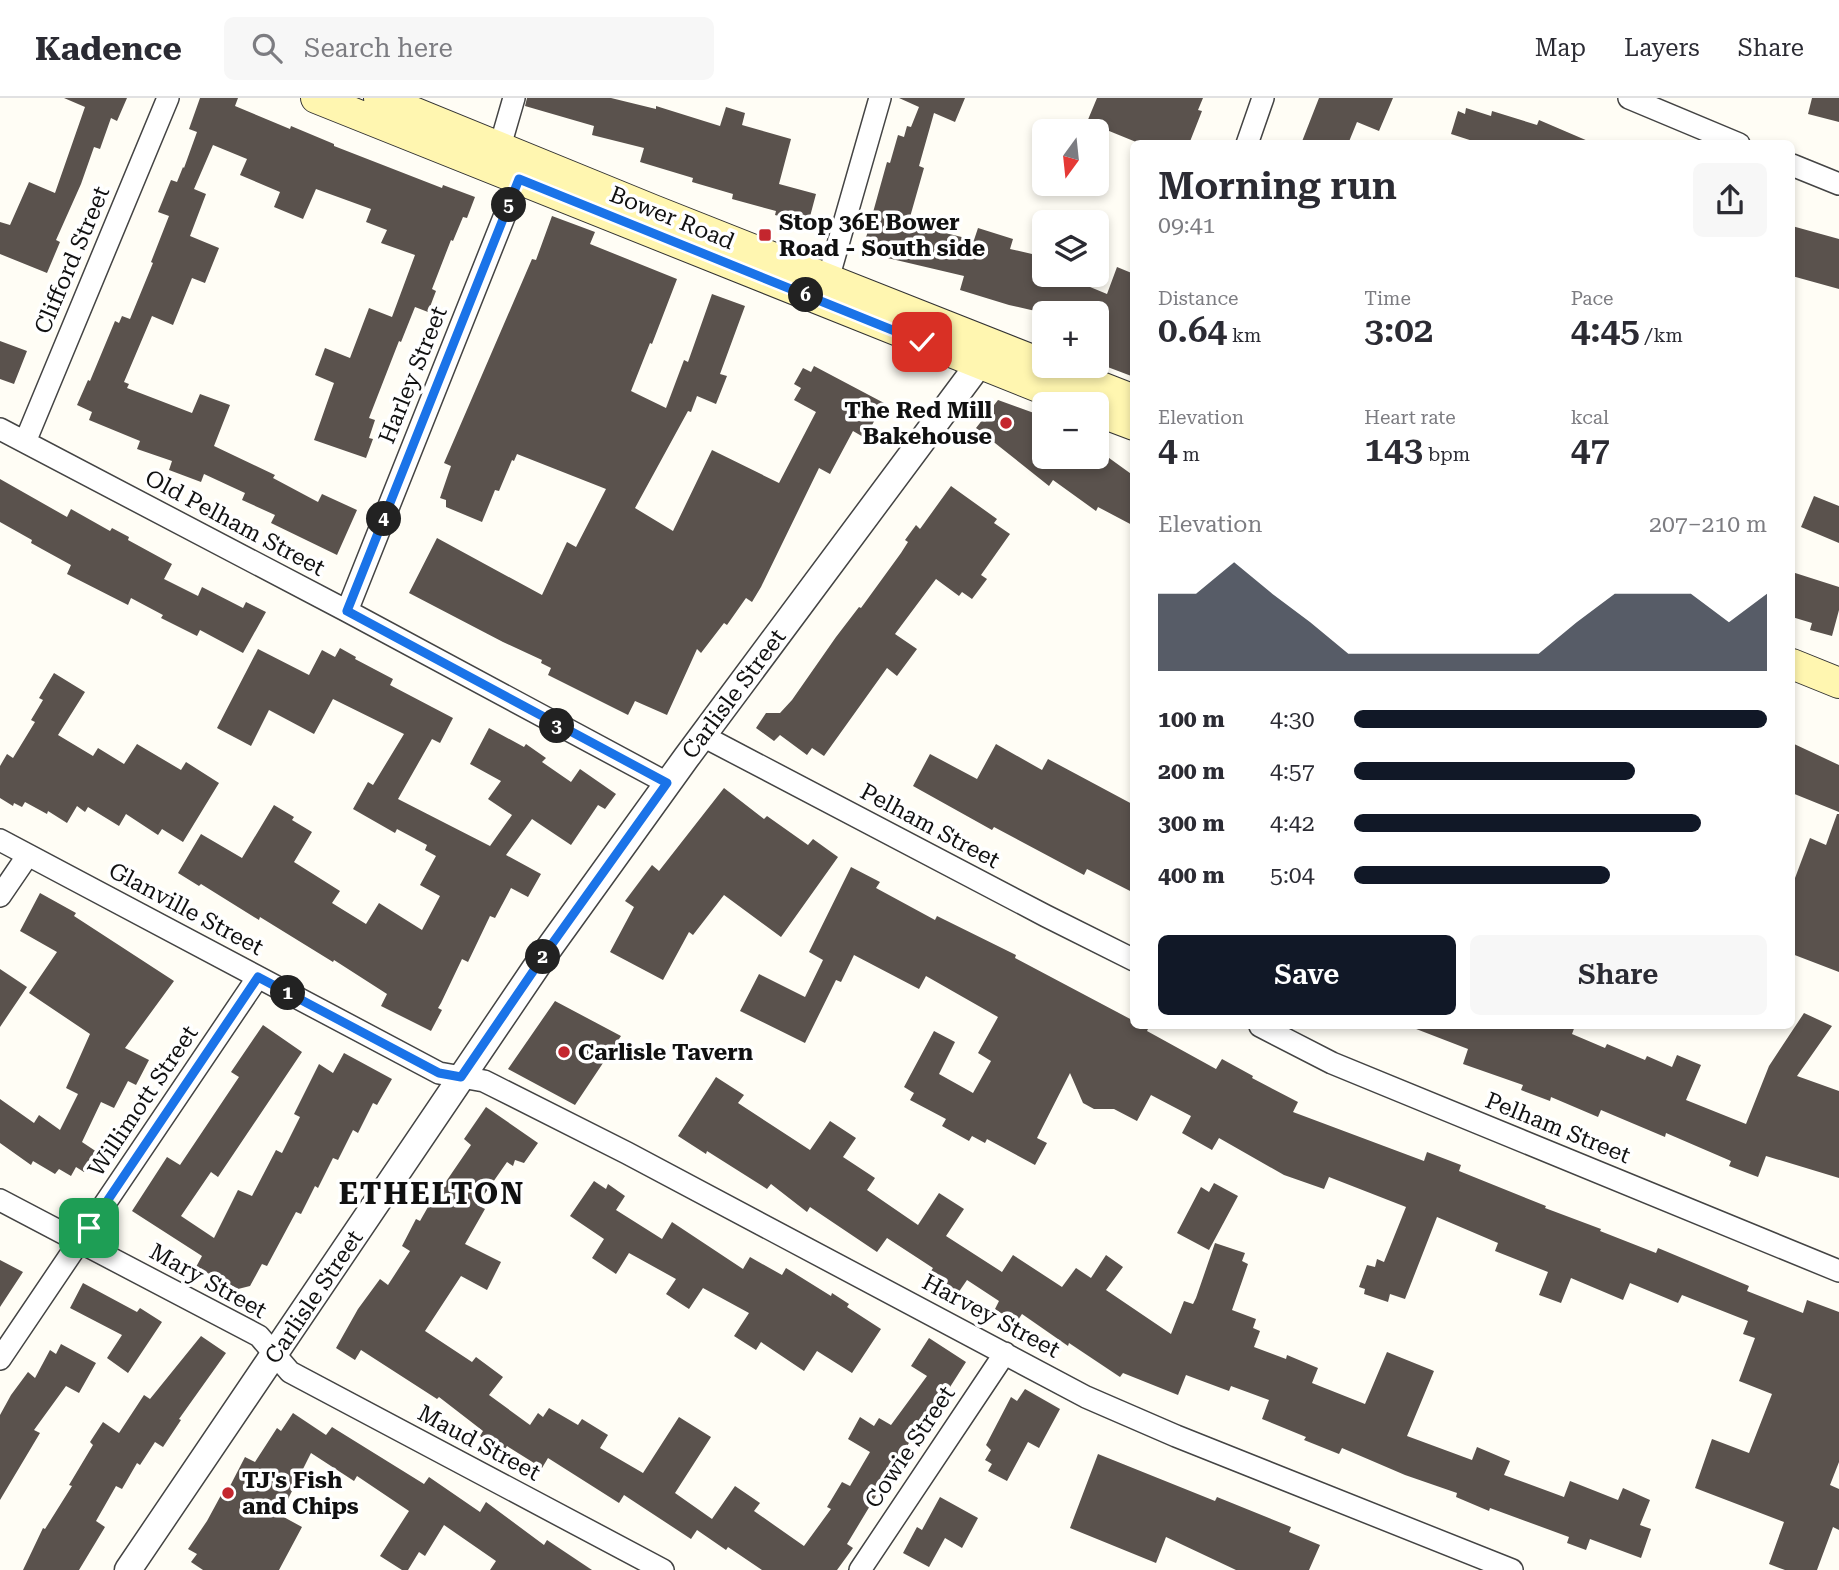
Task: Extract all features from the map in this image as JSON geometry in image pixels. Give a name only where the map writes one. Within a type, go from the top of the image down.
[{"type":"main road","name":"Bower Road","points":[[317,98],[510,163],[987,355],[1058,392]]},
{"type":"main road","name":"Bower Road","points":[[379,98],[510,163]]},
{"type":"main road","name":"Bower Road","points":[[987,355],[1032,363]]},
{"type":"main road","name":"Bower Road","points":[[1079,378],[1130,398]]},
{"type":"main road","points":[[1109,416],[1130,423]]},
{"type":"main road","points":[[1795,665],[1839,683]]},
{"type":"main road","points":[[1795,687],[1839,704]]},
{"type":"street","name":"Clifford Street","points":[[25,442],[168,98]]},
{"type":"street","name":"Harley Street","points":[[347,611],[510,163],[514,98]]},
{"type":"street","points":[[824,290],[880,98]]},
{"type":"street","points":[[1248,140],[1263,98]]},
{"type":"street","points":[[1629,98],[1729,140]]},
{"type":"street","points":[[1795,166],[1839,184]]},
{"type":"street","name":"Carlisle Street","points":[[131,1569],[547,951],[667,783],[987,355]]},
{"type":"street","name":"Old Pelham Street","points":[[0,429],[667,783]]},
{"type":"street","name":"Pelham Street","points":[[703,736],[1130,958]]},
{"type":"street","name":"Glanville Street","points":[[0,840],[439,1073],[461,1077]]},
{"type":"street","points":[[0,896],[28,855]]},
{"type":"street","name":"Willimott Street","points":[[0,1359],[258,977]]},
{"type":"street","name":"Pelham Street","points":[[1266,1029],[1332,1063],[1839,1271]]},
{"type":"street","name":"Harvey Street","points":[[461,1077],[484,1081],[627,1153],[1087,1397],[1176,1436],[1512,1570]]},
{"type":"street","name":"Mary Street","points":[[0,1200],[259,1336],[275,1355]]},
{"type":"street","name":"Cowie Street","points":[[860,1570],[1005,1353]]},
{"type":"street","name":"Maud Street","points":[[275,1355],[290,1372],[663,1570]]},
{"type":"building","points":[[64,98],[127,98],[117,121],[111,118],[100,149],[94,147],[56,240],[60,242],[47,273],[0,254],[0,222],[10,225],[29,182],[55,193],[85,107]]},
{"type":"building","points":[[200,98],[238,98],[235,106],[290,129],[291,126],[334,146],[442,188],[443,185],[475,197],[467,218],[463,217],[453,241],[451,240],[432,289],[436,291],[428,312],[415,307],[401,342],[399,341],[369,418],[375,420],[369,438],[373,439],[366,458],[314,440],[334,383],[315,375],[325,348],[350,358],[369,308],[392,317],[415,255],[381,243],[387,230],[366,222],[371,209],[316,189],[303,219],[274,207],[280,192],[240,175],[247,159],[213,145],[194,189],[206,194],[190,236],[219,248],[205,283],[192,278],[173,325],[152,316],[124,382],[129,384],[127,388],[192,413],[200,394],[230,405],[214,446],[275,475],[273,478],[318,502],[322,494],[357,510],[337,555],[271,523],[275,515],[242,500],[245,493],[204,474],[201,482],[169,470],[172,461],[137,449],[140,441],[89,420],[92,412],[77,405],[115,321],[119,323],[122,316],[130,319],[153,263],[151,262],[169,216],[158,212],[171,180],[177,182],[184,168],[197,132],[189,129]]},
{"type":"building","points":[[527,98],[611,98],[656,109],[656,106],[720,126],[726,107],[745,113],[742,125],[791,139],[779,184],[816,194],[808,224],[775,215],[776,211],[732,199],[733,194],[692,182],[693,178],[640,162],[644,148],[592,135],[594,126],[525,106]]},
{"type":"building","points":[[899,98],[965,98],[955,122],[934,113],[919,166],[924,168],[908,224],[974,240],[978,228],[1013,239],[1010,249],[1032,254],[1032,287],[1090,287],[1107,294],[1117,267],[1130,272],[1130,375],[1109,368],[1109,301],[1032,301],[1032,310],[960,290],[964,276],[862,252],[887,162],[890,163],[898,135],[904,137],[907,126],[911,127],[919,107]]},
{"type":"building","points":[[1097,98],[1203,98],[1198,110],[1202,111],[1191,140],[1131,140],[1110,131],[1110,119],[1088,119]]},
{"type":"building","points":[[1319,98],[1393,98],[1379,131],[1357,122],[1350,140],[1303,140]]},
{"type":"building","points":[[1812,98],[1839,98],[1839,122],[1808,114]]},
{"type":"building","points":[[1466,108],[1491,116],[1492,111],[1537,125],[1539,120],[1586,140],[1470,140],[1451,134],[1458,111],[1465,114]]},
{"type":"building","points":[[552,216],[595,232],[590,244],[677,279],[631,391],[666,408],[684,360],[688,362],[712,294],[745,306],[720,374],[727,376],[716,404],[697,396],[691,412],[688,411],[635,508],[673,531],[712,450],[779,483],[816,412],[794,400],[801,388],[794,384],[803,368],[811,372],[814,366],[884,403],[865,438],[853,431],[830,474],[819,468],[752,602],[746,598],[727,625],[724,623],[701,653],[697,649],[667,715],[635,701],[628,715],[548,675],[551,668],[541,663],[542,660],[409,593],[437,538],[542,595],[567,542],[576,547],[606,489],[517,454],[499,491],[495,490],[482,522],[446,507],[446,500],[440,498],[451,466],[444,463],[532,259],[536,260]]},
{"type":"building","points":[[1795,227],[1839,239],[1839,289],[1795,277]]},
{"type":"building","points":[[0,341],[27,351],[14,384],[0,379]]},
{"type":"building","points":[[998,400],[1032,412],[1032,469],[1109,469],[1109,458],[1130,473],[1130,524],[1098,507],[1096,511],[1053,480],[1049,486],[976,428]]},
{"type":"building","points":[[0,479],[67,517],[71,509],[110,531],[112,528],[129,537],[128,540],[172,564],[164,579],[198,596],[202,587],[243,608],[246,602],[266,612],[243,653],[200,630],[197,636],[161,618],[163,615],[131,598],[128,605],[67,574],[71,565],[0,522]]},
{"type":"building","points":[[951,486],[997,519],[994,523],[1010,534],[981,575],[987,579],[972,599],[962,592],[959,596],[936,579],[895,634],[917,649],[897,676],[887,668],[824,756],[812,748],[807,755],[780,735],[774,741],[756,728],[766,713],[780,713],[792,700],[836,637],[901,553],[908,542],[905,540],[916,525],[920,529]]},
{"type":"building","points":[[1814,496],[1839,506],[1839,543],[1801,527]]},
{"type":"building","points":[[1795,573],[1839,587],[1839,610],[1832,636],[1810,630],[1812,623],[1795,618]]},
{"type":"building","points":[[340,648],[393,679],[390,685],[453,718],[440,743],[432,739],[398,799],[490,846],[512,815],[488,799],[501,781],[470,764],[489,728],[524,747],[526,744],[546,758],[542,762],[571,782],[580,769],[616,794],[605,809],[598,805],[571,845],[532,819],[506,855],[541,874],[528,897],[511,888],[495,918],[490,916],[468,962],[462,959],[438,1008],[442,1010],[431,1031],[381,1006],[387,994],[334,960],[333,962],[260,917],[259,920],[178,873],[201,834],[242,858],[274,805],[312,832],[294,862],[340,891],[332,903],[366,924],[379,903],[422,930],[440,896],[420,885],[436,856],[425,850],[427,845],[397,829],[395,833],[353,809],[368,782],[373,785],[404,734],[333,699],[314,734],[269,710],[251,746],[217,728],[258,649],[309,675],[322,650],[335,657]]},
{"type":"building","points":[[54,673],[85,692],[58,735],[93,756],[98,748],[124,764],[137,744],[181,770],[186,762],[219,783],[183,842],[162,829],[158,835],[126,814],[119,826],[88,807],[85,812],[77,806],[67,823],[48,811],[47,814],[25,802],[22,807],[14,803],[13,806],[0,798],[0,766],[7,754],[13,758],[35,722],[31,720],[43,700],[39,698]]},
{"type":"building","points":[[996,744],[1042,770],[1048,759],[1130,803],[1130,891],[1087,869],[1084,875],[994,827],[992,830],[913,786],[930,754],[977,779]]},
{"type":"building","points":[[1795,744],[1839,765],[1839,812],[1795,794]]},
{"type":"building","points":[[724,788],[764,819],[767,816],[808,845],[813,839],[838,857],[781,937],[724,895],[693,935],[689,932],[663,980],[610,952],[634,907],[625,901],[652,865],[659,871]]},
{"type":"building","points":[[1839,814],[1839,972],[1795,955],[1795,878],[1810,838],[1826,845]]},
{"type":"building","points":[[851,867],[880,882],[876,888],[935,920],[937,916],[1016,955],[1015,958],[1130,1019],[1130,1029],[1148,1029],[1147,1031],[1216,1069],[1222,1059],[1253,1076],[1252,1078],[1298,1102],[1293,1112],[1424,1161],[1427,1152],[1461,1165],[1459,1171],[1656,1253],[1658,1248],[1749,1286],[1747,1291],[1803,1313],[1807,1300],[1839,1312],[1839,1462],[1830,1485],[1839,1489],[1839,1530],[1833,1527],[1817,1570],[1785,1570],[1769,1564],[1784,1522],[1695,1488],[1712,1439],[1749,1453],[1772,1394],[1739,1381],[1755,1338],[1743,1334],[1748,1321],[1682,1295],[1678,1303],[1630,1283],[1623,1300],[1571,1278],[1561,1303],[1539,1295],[1548,1272],[1495,1251],[1498,1243],[1437,1217],[1405,1299],[1390,1294],[1388,1302],[1364,1294],[1365,1289],[1359,1287],[1367,1265],[1375,1267],[1377,1259],[1384,1262],[1406,1207],[1329,1177],[1324,1189],[1284,1175],[1219,1138],[1212,1150],[1182,1133],[1191,1116],[1151,1095],[1137,1121],[1114,1109],[1094,1109],[1083,1103],[1070,1073],[1037,1138],[1047,1143],[1035,1165],[987,1139],[985,1143],[972,1136],[969,1141],[942,1126],[946,1119],[910,1100],[914,1093],[904,1087],[934,1031],[955,1042],[939,1074],[973,1093],[991,1061],[978,1053],[998,1017],[926,976],[919,989],[854,955],[841,982],[836,980],[805,1043],[740,1011],[759,974],[805,997],[823,960],[809,952]]},
{"type":"building","points":[[40,893],[76,913],[74,916],[174,981],[125,1048],[149,1060],[136,1085],[128,1081],[114,1108],[101,1102],[82,1142],[97,1152],[84,1172],[76,1167],[71,1176],[59,1169],[55,1174],[33,1161],[31,1165],[0,1143],[0,1099],[34,1123],[39,1115],[60,1130],[78,1094],[66,1088],[90,1034],[29,993],[57,952],[20,931]]},
{"type":"building","points":[[0,969],[27,987],[0,1027]]},
{"type":"building","name":"Carlisle Tavern","points":[[555,1001],[621,1036],[575,1105],[508,1069]]},
{"type":"building","points":[[1804,1013],[1832,1026],[1797,1076],[1839,1091],[1839,1178],[1766,1156],[1758,1177],[1729,1166],[1731,1161],[1666,1133],[1665,1137],[1601,1110],[1598,1117],[1551,1097],[1550,1101],[1521,1090],[1523,1085],[1463,1064],[1468,1049],[1416,1029],[1574,1029],[1572,1034],[1605,1048],[1607,1044],[1645,1060],[1647,1056],[1672,1067],[1677,1055],[1701,1065],[1686,1100],[1746,1124],[1769,1066]]},
{"type":"building","points":[[263,1025],[302,1052],[218,1177],[211,1172],[181,1216],[214,1238],[238,1190],[252,1196],[276,1150],[282,1153],[300,1117],[294,1114],[319,1064],[333,1073],[344,1053],[392,1079],[377,1105],[373,1103],[358,1133],[353,1130],[338,1160],[333,1158],[301,1214],[296,1212],[267,1266],[262,1264],[250,1286],[238,1289],[196,1267],[202,1256],[132,1211],[167,1157],[180,1165],[239,1077],[231,1072]]},
{"type":"building","points":[[716,1077],[744,1095],[738,1103],[810,1150],[830,1121],[856,1138],[843,1157],[875,1178],[867,1190],[918,1225],[939,1193],[964,1209],[946,1236],[1002,1272],[1013,1255],[1062,1287],[1076,1268],[1091,1278],[1106,1255],[1123,1267],[1106,1290],[1171,1334],[1184,1301],[1193,1304],[1196,1298],[1215,1243],[1245,1253],[1242,1261],[1248,1264],[1232,1310],[1256,1319],[1253,1328],[1260,1331],[1254,1347],[1286,1359],[1287,1355],[1318,1368],[1312,1383],[1365,1404],[1387,1352],[1434,1371],[1407,1436],[1472,1460],[1477,1447],[1510,1461],[1504,1475],[1564,1497],[1570,1481],[1618,1500],[1623,1488],[1650,1500],[1640,1525],[1651,1529],[1641,1558],[1590,1539],[1586,1550],[1567,1543],[1569,1537],[1490,1508],[1489,1511],[1456,1497],[1457,1493],[1405,1475],[1342,1448],[1339,1454],[1304,1440],[1306,1437],[1262,1419],[1269,1400],[1231,1386],[1229,1391],[1186,1375],[1178,1395],[1123,1373],[1120,1377],[1022,1314],[1016,1323],[995,1309],[999,1301],[967,1280],[956,1296],[927,1277],[933,1268],[887,1238],[877,1252],[810,1207],[807,1212],[771,1184],[767,1189],[678,1136]]},
{"type":"building","points":[[486,1107],[538,1143],[524,1163],[515,1160],[513,1166],[507,1162],[477,1205],[485,1209],[465,1244],[501,1262],[487,1290],[461,1276],[425,1331],[472,1362],[476,1357],[503,1377],[489,1395],[530,1425],[538,1413],[543,1417],[549,1408],[578,1425],[582,1419],[608,1435],[600,1448],[643,1473],[679,1417],[711,1437],[675,1493],[712,1519],[735,1486],[760,1503],[754,1511],[804,1546],[831,1509],[827,1507],[842,1482],[850,1486],[870,1452],[848,1439],[860,1417],[874,1426],[879,1418],[891,1425],[927,1376],[911,1366],[929,1338],[966,1362],[936,1409],[940,1412],[924,1433],[918,1429],[894,1466],[847,1544],[853,1548],[837,1570],[762,1570],[697,1530],[691,1539],[624,1495],[619,1503],[548,1458],[542,1468],[507,1446],[503,1452],[480,1436],[483,1431],[439,1397],[437,1399],[361,1350],[355,1360],[336,1348],[358,1309],[380,1279],[388,1285],[410,1251],[402,1246],[416,1219],[420,1221],[441,1184],[443,1186],[471,1145],[464,1139]]},
{"type":"building","points":[[594,1181],[606,1189],[608,1184],[625,1196],[616,1210],[662,1239],[672,1222],[743,1269],[750,1257],[782,1275],[786,1268],[831,1296],[832,1293],[849,1304],[847,1307],[881,1329],[852,1373],[817,1351],[804,1371],[761,1342],[756,1350],[734,1336],[749,1313],[703,1288],[689,1309],[666,1294],[676,1279],[629,1253],[616,1274],[592,1258],[604,1239],[570,1216]]},
{"type":"building","points":[[1214,1183],[1238,1196],[1209,1250],[1177,1233],[1201,1187],[1209,1192]]},
{"type":"building","points":[[0,1260],[23,1272],[0,1307]]},
{"type":"building","points":[[83,1283],[137,1312],[140,1308],[162,1322],[128,1373],[107,1358],[122,1335],[70,1308]]},
{"type":"building","points":[[201,1336],[226,1353],[179,1419],[181,1420],[163,1447],[155,1442],[140,1465],[137,1463],[122,1489],[116,1486],[96,1521],[105,1527],[79,1570],[23,1570],[43,1528],[45,1529],[72,1486],[69,1485],[93,1445],[90,1442],[103,1422],[119,1433],[144,1395],[150,1399]]},
{"type":"building","points":[[61,1344],[96,1363],[79,1393],[66,1386],[34,1430],[40,1433],[0,1500],[0,1415],[28,1372],[35,1378],[50,1350],[56,1354]]},
{"type":"building","points":[[1025,1389],[1060,1409],[1039,1448],[1028,1442],[1007,1481],[988,1471],[992,1464],[985,1460],[991,1450],[986,1445],[1011,1397],[1017,1401]]},
{"type":"building","points":[[293,1413],[326,1435],[332,1427],[424,1484],[429,1477],[480,1512],[486,1502],[544,1545],[547,1540],[592,1570],[490,1570],[496,1561],[444,1525],[425,1556],[419,1552],[408,1570],[402,1570],[380,1556],[409,1511],[357,1476],[354,1481],[311,1453],[280,1515],[302,1527],[279,1570],[203,1570],[191,1562],[197,1554],[188,1549],[226,1486],[229,1488],[245,1457],[255,1462],[277,1428],[281,1431]]},
{"type":"building","points":[[1098,1454],[1215,1501],[1217,1497],[1291,1527],[1289,1532],[1320,1545],[1309,1570],[1236,1570],[1166,1537],[1156,1563],[1070,1528]]},
{"type":"building","points":[[940,1497],[978,1518],[962,1548],[945,1538],[929,1567],[903,1553],[917,1527],[922,1530]]},
{"type":"place","name":"Stop 36E Bower Road - South side","points":[[765,235]]},
{"type":"place","name":"The Red Mill Bakehouse","points":[[1006,423]]},
{"type":"place","name":"Carlisle Tavern","points":[[564,1052]]},
{"type":"place","name":"TJ's Fish and Chips","points":[[228,1493]]},
{"type":"district","name":"ETHELTON","points":[[432,1193]]},
{"type":"route","points":[[89,1228],[258,977],[439,1073],[461,1077],[667,783],[347,611],[519,179],[922,342]]}]
